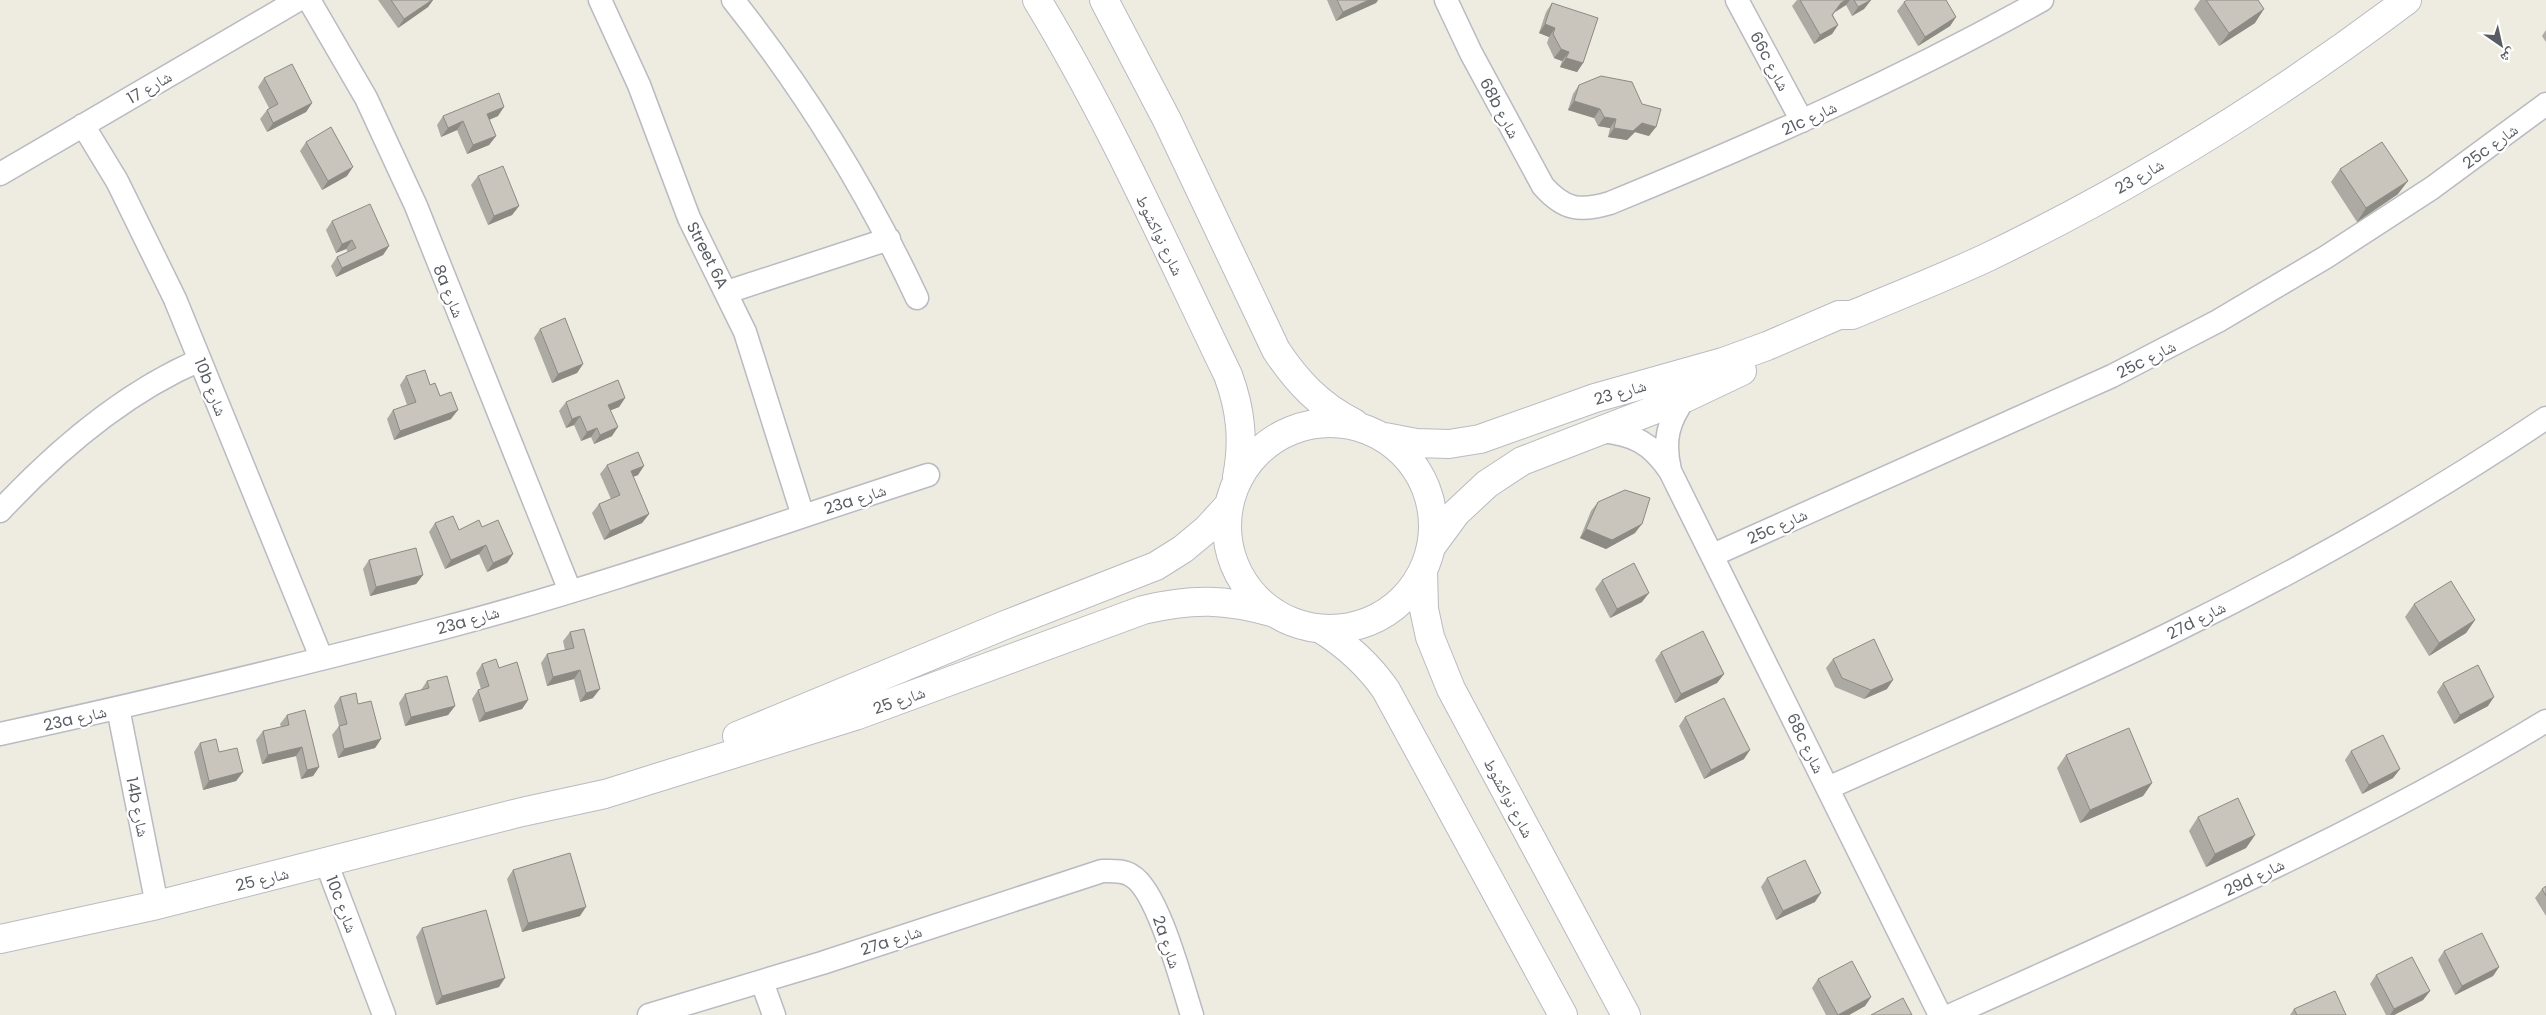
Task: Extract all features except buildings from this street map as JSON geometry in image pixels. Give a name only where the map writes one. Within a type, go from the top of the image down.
[{"type":"street","name":"شارع 17","points":[[0,174],[298,0]]},
{"type":"street","name":"8a شارع","points":[[309,0],[366,98],[416,206],[570,590]]},
{"type":"street","name":"Street 6A","points":[[600,0],[639,85],[691,224],[727,292],[752,352],[803,516]]},
{"type":"street","points":[[733,0],[808,101],[856,177],[889,239],[917,298]]},
{"type":"street","name":"شارع نواكشوط","points":[[1037,0],[1064,44],[1112,136],[1228,375],[1237,400],[1242,428],[1241,455],[1226,530],[1229,547],[1240,578],[1255,598],[1274,613]]},
{"type":"street","points":[[1104,0],[1166,120],[1276,350],[1293,375],[1313,396],[1336,414],[1374,432]]},
{"type":"street","name":"68b شارع","points":[[1446,0],[1471,53],[1535,173],[1553,198],[1566,206]]},
{"type":"street","name":"66c شارع","points":[[1737,0],[1802,121]]},
{"type":"street","name":"شارع 23","points":[[1374,432],[1416,444],[1449,444],[1480,439],[1595,398],[1681,376],[1741,356],[1839,316],[1852,315],[1986,258],[2073,214],[2157,166],[2302,76],[2407,0]]},
{"type":"street","name":"21c شارع","points":[[1566,206],[1581,208],[1610,203],[1802,121],[1960,44],[2038,1]]},
{"type":"street","name":"25c شارع","points":[[1713,555],[2112,376],[2218,321],[2326,257],[2424,194],[2546,104]]},
{"type":"street","name":"10b شارع","points":[[83,125],[147,239],[200,360],[321,657]]},
{"type":"street","points":[[727,292],[889,239]]},
{"type":"street","name":"شارع 23","points":[[1321,629],[1346,628],[1370,621],[1392,608],[1410,591],[1427,558],[1456,513],[1487,484],[1522,461],[1685,398],[1843,324],[1852,315]]},
{"type":"street","points":[[0,511],[63,450],[114,409],[155,381],[200,360]]},
{"type":"street","name":"68c شارع","points":[[1670,471],[1666,452],[1667,432],[1673,414],[1685,398]]},
{"type":"street","name":"27d شارع","points":[[1828,788],[2094,668],[2256,590],[2422,497],[2546,418]]},
{"type":"street","name":"شارع 25","points":[[522,812],[574,790],[751,731],[978,636],[1156,566],[1183,549],[1201,534],[1232,494],[1255,455],[1267,444],[1289,431],[1313,424],[1338,422],[1374,432]]},
{"type":"street","name":"68c شارع","points":[[1600,431],[1622,433],[1641,440],[1658,453],[1670,471],[1940,1015]]},
{"type":"street","name":"شارع نواكشوط","points":[[1374,432],[1404,453],[1420,474],[1431,505],[1433,521],[1427,558],[1424,609],[1430,637],[1451,689],[1626,1015]]},
{"type":"street","name":"23a شارع","points":[[0,734],[118,708],[444,628],[928,476]]},
{"type":"street","name":"شارع 25","points":[[0,939],[157,905],[522,812],[605,794],[855,716],[1144,610],[1176,602],[1209,600],[1242,604],[1274,613]]},
{"type":"street","points":[[1274,613],[1297,624],[1321,629],[1347,645],[1369,666],[1386,690],[1563,1015]]},
{"type":"street","name":"14b شارع","points":[[118,708],[157,905]]},
{"type":"street","name":"29d شارع","points":[[1952,1015],[2192,907],[2314,848],[2436,784],[2546,721]]},
{"type":"street","name":"10c شارع","points":[[333,861],[348,926],[359,945],[384,1015]]},
{"type":"street","name":"27a شارع","points":[[649,1015],[762,982],[1087,875],[1102,871],[1117,871],[1132,875]]},
{"type":"street","name":"2a شارع","points":[[1132,875],[1152,899],[1192,1015]]},
{"type":"street","points":[[762,982],[774,1015]]}]
